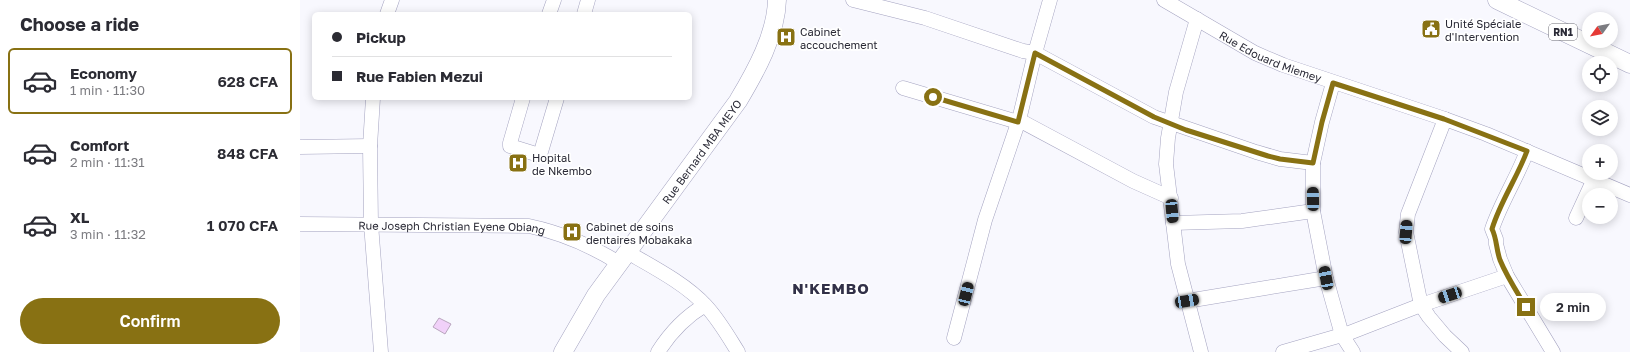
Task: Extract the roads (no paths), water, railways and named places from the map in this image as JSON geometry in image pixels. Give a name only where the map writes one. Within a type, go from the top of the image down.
[{"type":"main road","name":"Rue Bernard MBA MEYO","points":[[563,352],[596,295],[727,117],[741,95],[770,33],[776,15],[777,0]]},
{"type":"main road","name":"RN1","points":[[1497,0],[1630,64]]},
{"type":"street","points":[[388,12],[392,0]]},
{"type":"street","points":[[550,12],[554,0]]},
{"type":"street","points":[[853,0],[925,18],[1022,51],[1035,53],[1141,110],[1170,123],[1274,157],[1313,163]]},
{"type":"street","points":[[954,338],[985,220],[1018,121],[1050,0]]},
{"type":"street","name":"Rue Edouard Miemey","points":[[1164,0],[1255,53],[1283,65],[1444,119],[1582,174]]},
{"type":"street","points":[[1197,19],[1181,72],[1170,123],[1166,164],[1178,264],[1201,352]]},
{"type":"street","points":[[1333,83],[1322,122],[1313,163],[1313,211],[1326,278],[1342,335],[1353,352]]},
{"type":"street","points":[[903,88],[1018,121],[1133,181],[1171,198]]},
{"type":"street","points":[[373,100],[370,146],[371,224],[381,352]]},
{"type":"street","points":[[522,100],[510,146],[540,155],[556,100]]},
{"type":"street","points":[[1444,119],[1408,214],[1406,232],[1422,305],[1429,317],[1445,336],[1462,352]]},
{"type":"street","points":[[300,148],[370,146]]},
{"type":"street","points":[[1527,151],[1516,178],[1497,213],[1492,229],[1496,239],[1500,259],[1508,276],[1553,352]]},
{"type":"street","points":[[1576,218],[1594,180]]},
{"type":"street","name":"Rue Edouard Miemey","points":[[1596,180],[1630,195]]},
{"type":"street","points":[[1173,223],[1242,221],[1313,211]]},
{"type":"street","name":"Rue Joseph Christian Eyene Obiang","points":[[300,224],[529,226],[546,230],[623,257],[678,283],[705,305],[722,327],[738,352]]},
{"type":"street","points":[[1283,352],[1342,335],[1422,305],[1508,276]]},
{"type":"street","points":[[1187,301],[1326,278]]},
{"type":"street","points":[[658,352],[666,340],[682,322],[705,305]]},
{"type":"place","name":"Unité Spéciale d'Intervention","points":[[1431,29]]},
{"type":"place","name":"Cabinet accouchement","points":[[786,37]]},
{"type":"place","name":"Hopital de Nkembo","points":[[518,163]]},
{"type":"place","name":"Cabinet de soins dentaires Mobakaka","points":[[572,232]]},
{"type":"district","name":"N'KEMBO","points":[[831,288]]}]
